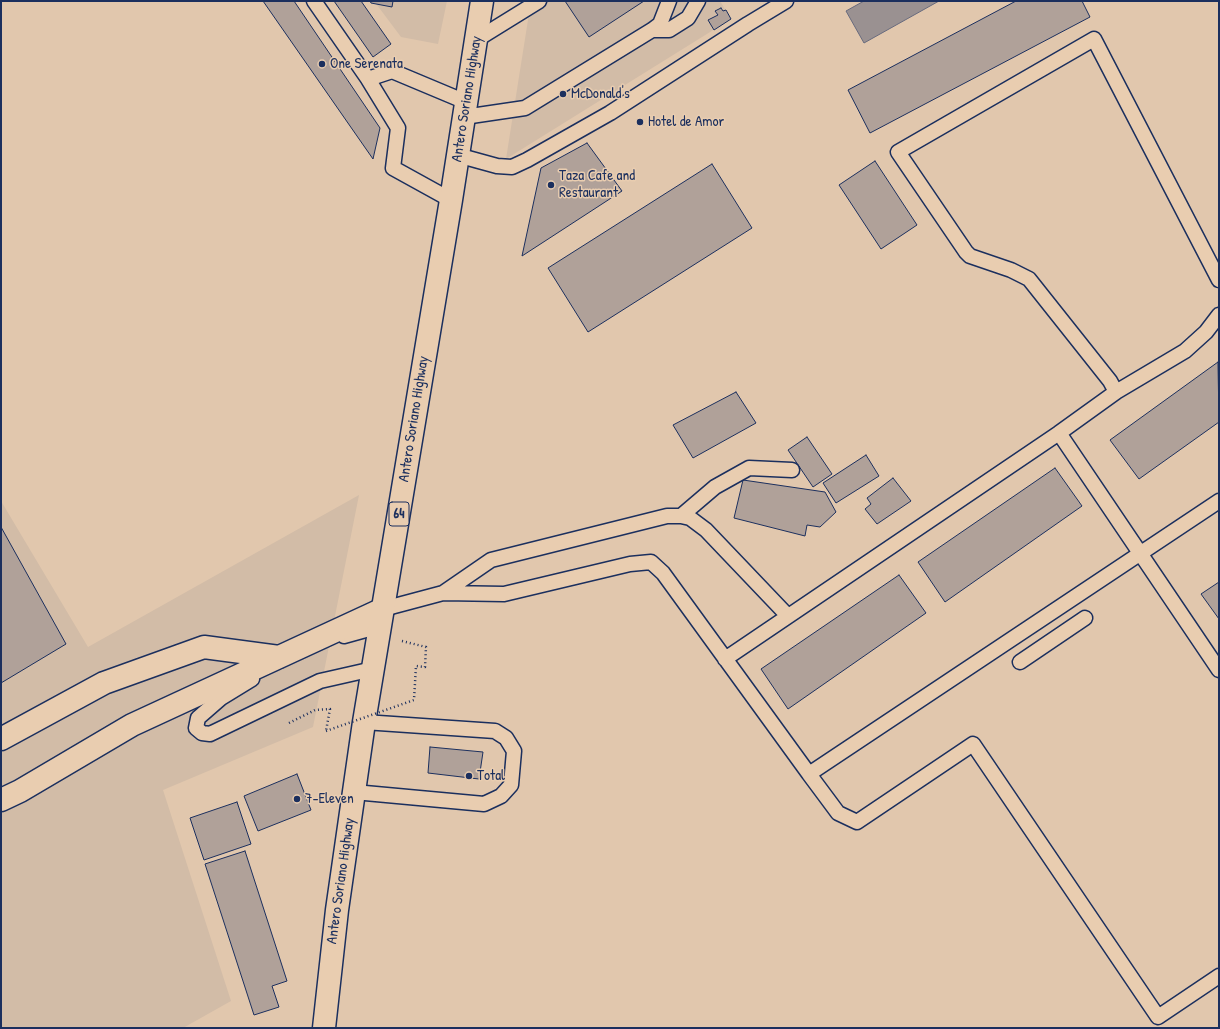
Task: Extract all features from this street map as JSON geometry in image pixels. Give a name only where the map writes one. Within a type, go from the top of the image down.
[{"type":"main road","name":"Antero Soriano Highway","points":[[324,1028],[337,910],[364,722],[483,1]]},
{"type":"main road","points":[[1,800],[20,791],[132,725],[280,656],[381,618]]},
{"type":"main road","points":[[1,739],[104,683],[204,647],[280,656]]},
{"type":"lane","points":[[314,1],[368,79],[398,128],[393,168],[451,200]]},
{"type":"lane","points":[[476,40],[539,1]]},
{"type":"lane","points":[[368,79],[392,71],[465,109],[525,108],[660,24],[669,1]]},
{"type":"lane","points":[[649,32],[669,30],[676,26],[688,18],[698,1]]},
{"type":"lane","points":[[457,155],[497,166],[512,167],[527,160],[610,113],[786,1]]},
{"type":"lane","points":[[1116,392],[1110,381],[1029,279],[1011,270],[970,256],[966,252],[898,152],[1094,39],[1219,280]]},
{"type":"lane","points":[[725,659],[1059,433],[1116,392],[1185,352],[1206,332],[1219,315]]},
{"type":"lane","points":[[1059,433],[1219,670]]},
{"type":"lane","points":[[681,516],[715,487],[749,468],[792,470]]},
{"type":"lane","points":[[809,774],[1219,501]]},
{"type":"lane","points":[[373,669],[320,681],[210,734],[202,733],[196,728],[198,718],[221,698],[300,649],[443,593],[491,560],[667,516],[681,516],[690,518],[706,530],[788,616]]},
{"type":"lane","points":[[443,593],[504,594],[630,564],[650,562],[663,573],[838,813],[857,822],[973,744],[1158,1017],[1219,976]]},
{"type":"lane","points":[[1020,662],[1085,618]]},
{"type":"lane","points":[[354,792],[484,804],[501,796],[511,785],[514,751],[506,738],[495,731],[364,722]]},
{"type":"path","points":[[289,723],[315,710],[330,709],[326,731],[414,700],[416,666],[425,667],[426,647]]},
{"type":"shaded area","points":[[374,1],[447,1],[438,44],[401,37]]},
{"type":"shaded area","name":"McDonald's","points":[[531,1],[720,1],[731,19],[506,159]]},
{"type":"shaded area","points":[[864,1],[939,1],[864,43],[846,11]]},
{"type":"shaded area","points":[[359,495],[313,727],[163,790],[231,1001],[183,1028],[1,1028],[1,501],[88,647]]},
{"type":"building","name":"One Serenata","points":[[263,1],[294,1],[380,128],[373,159]]},
{"type":"building","name":"One Serenata","points":[[334,1],[361,1],[391,44],[373,57]]},
{"type":"building","points":[[370,1],[393,1],[392,7],[371,3]]},
{"type":"building","points":[[565,1],[644,1],[589,37]]},
{"type":"building","points":[[1016,1],[1082,1],[1090,17],[870,133],[848,90]]},
{"type":"building","points":[[721,8],[723,11],[726,10],[731,19],[714,30],[708,20],[718,15],[715,11]]},
{"type":"building","points":[[587,143],[622,191],[522,256],[541,168]]},
{"type":"building","points":[[875,161],[917,225],[881,249],[839,185]]},
{"type":"building","points":[[712,164],[752,228],[588,332],[548,268]]},
{"type":"building","points":[[1218,362],[1219,422],[1139,479],[1110,440]]},
{"type":"building","points":[[736,392],[756,423],[693,458],[673,425]]},
{"type":"building","points":[[807,437],[832,474],[813,487],[788,450]]},
{"type":"building","points":[[866,455],[879,476],[836,503],[823,483]]},
{"type":"building","points":[[1055,468],[1082,506],[945,602],[918,562]]},
{"type":"building","points":[[893,478],[911,501],[877,524],[865,509],[871,504],[867,498]]},
{"type":"building","points":[[743,480],[825,492],[836,512],[820,527],[807,525],[805,536],[734,518]]},
{"type":"building","points":[[1,527],[66,644],[1,683]]},
{"type":"building","points":[[899,575],[926,613],[788,709],[761,669]]},
{"type":"building","points":[[1219,582],[1219,619],[1201,594]]},
{"type":"building","points":[[430,747],[483,752],[479,779],[428,773]]},
{"type":"building","points":[[297,774],[311,810],[258,831],[244,796]]},
{"type":"building","points":[[237,802],[251,844],[204,860],[190,818]]},
{"type":"building","points":[[245,851],[287,981],[272,986],[279,1007],[254,1015],[205,864]]},
{"type":"place","name":"One Serenata","points":[[322,64]]},
{"type":"place","name":"McDonald's","points":[[563,94]]},
{"type":"place","name":"Hotel de Amor","points":[[640,122]]},
{"type":"place","name":"Taza Cafe and Restaurant","points":[[551,185]]},
{"type":"place","name":"Total","points":[[469,776]]},
{"type":"place","name":"7-Eleven","points":[[297,799]]}]
